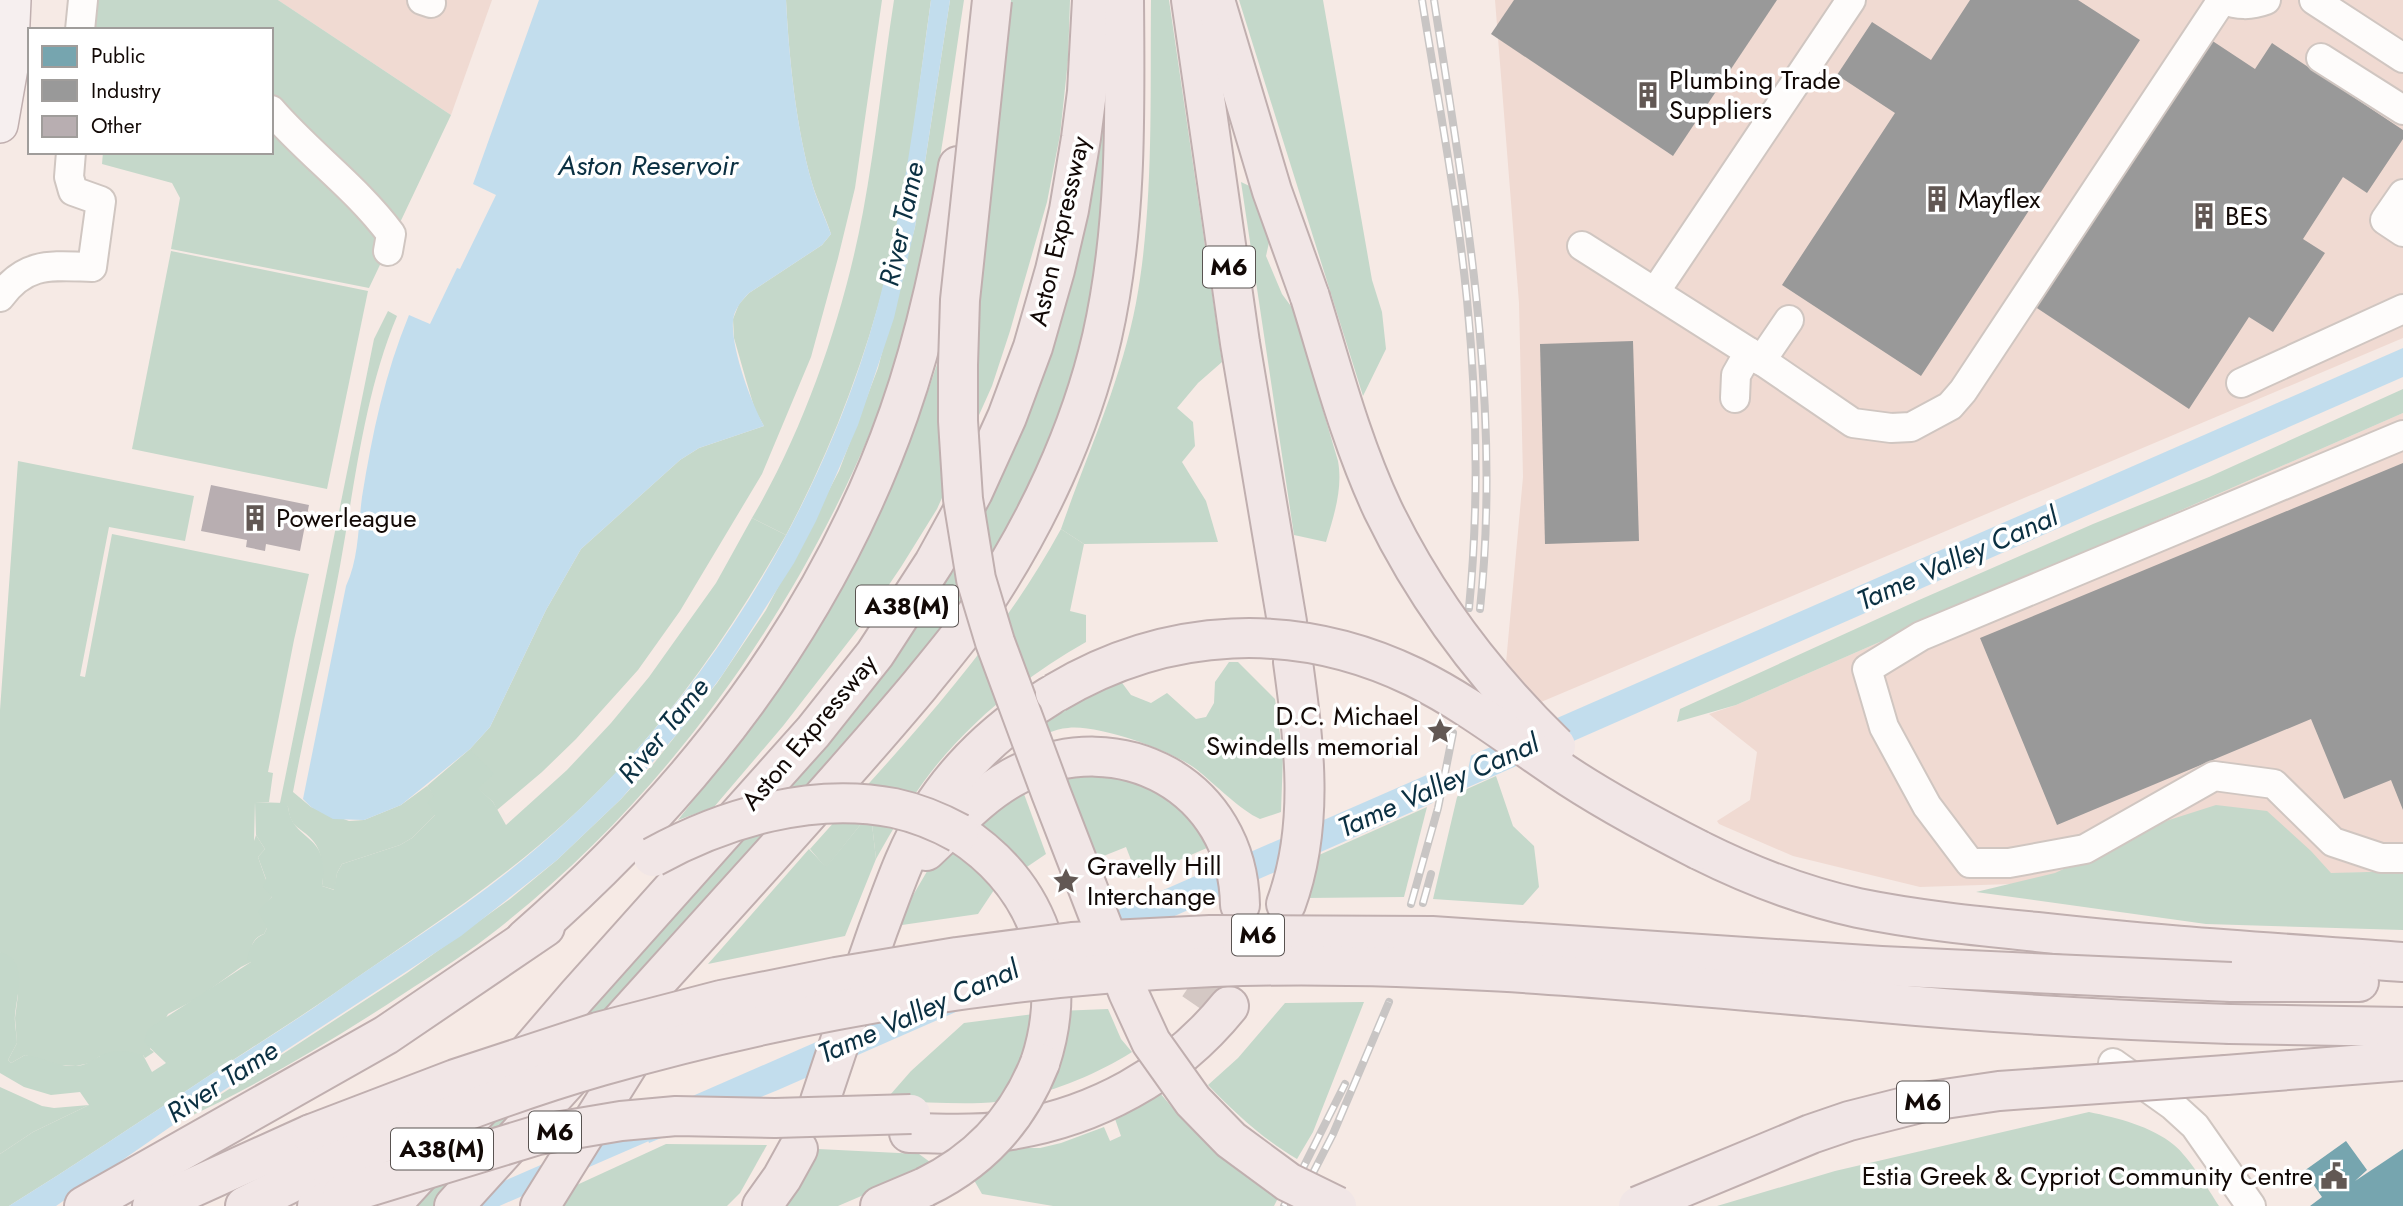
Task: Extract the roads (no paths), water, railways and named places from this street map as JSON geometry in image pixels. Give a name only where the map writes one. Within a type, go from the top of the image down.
[{"type":"highway","name":"A38(M)","points":[[525,939],[599,872],[654,816],[718,742],[806,611],[860,509],[898,416],[922,340],[948,226],[986,0]]},
{"type":"highway","name":"A38(M)","points":[[992,0],[960,300],[958,421],[962,489],[976,579],[995,642],[1051,793],[1128,992],[1151,1042],[1193,1101],[1231,1140],[1273,1172],[1338,1206]]},
{"type":"highway","name":"Aston Expressway","points":[[390,1205],[492,1095],[813,732],[875,654],[934,564],[973,492],[1007,417],[1055,270],[1069,210],[1081,138],[1087,92],[1092,0]]},
{"type":"highway","name":"Aston Expressway","points":[[454,1206],[900,709],[981,608],[1028,530],[1083,403],[1101,340],[1116,259],[1124,153],[1124,0]]},
{"type":"highway","name":"M6","points":[[1191,0],[1236,317],[1287,622]]},
{"type":"highway","name":"M6","points":[[1215,0],[1272,191],[1310,297],[1351,429],[1370,479],[1402,547],[1447,620],[1499,688],[1559,749],[1626,803],[1699,850]]},
{"type":"highway","name":"M6","points":[[823,1093],[897,878],[930,812],[960,772],[1004,728],[1055,693],[1109,664],[1147,651],[1185,643],[1260,638],[1302,641],[1337,648],[1396,669],[1460,702],[1595,793],[1699,850],[1776,884],[1857,908],[1917,918],[2116,941],[2232,966],[2403,982]]},
{"type":"highway","name":"M6","points":[[1286,905],[1300,853],[1305,806],[1304,743],[1293,662]]},
{"type":"highway","name":"M6","points":[[897,878],[996,788],[1018,775],[1057,760],[1097,755],[1126,759],[1152,768],[1176,781],[1209,812],[1231,851],[1238,878],[1240,905]]},
{"type":"highway","points":[[84,1206],[386,1035],[525,939],[670,848],[705,831],[762,814],[824,804],[883,806],[934,821],[977,845],[1002,867],[1027,903],[1041,933],[1052,987],[1051,1021],[1044,1053],[1021,1102],[985,1147],[962,1166],[938,1181],[880,1206]]},
{"type":"highway","name":"A38(M)","points":[[540,1206],[649,1030],[798,824]]},
{"type":"highway","name":"M6","points":[[152,1206],[311,1134],[455,1079],[598,1032],[721,1000],[836,977],[1072,942],[1210,935],[1409,935],[1881,966],[2232,966],[2403,962]]},
{"type":"highway","name":"M6","points":[[245,1206],[339,1160],[466,1110],[598,1067],[726,1033],[837,1009],[960,989],[1074,976],[1214,967],[1426,968],[2023,1014],[2230,1024],[2403,1027]]},
{"type":"highway","name":"M6","points":[[317,1206],[342,1195],[538,1135],[621,1121],[676,1116],[910,1123],[1008,1107],[1071,1092],[1104,1078],[1205,1016]]},
{"type":"highway","name":"M6","points":[[1639,1206],[1811,1134],[1924,1102],[1999,1091],[2403,1061]]},
{"type":"highway","points":[[762,1206],[779,1184],[798,1149]]},
{"type":"main road","points":[[0,125],[10,68],[13,0]]},
{"type":"street","points":[[80,28],[83,0]]},
{"type":"street","points":[[1655,292],[1851,0]]},
{"type":"street","points":[[1582,246],[1755,356],[1853,423],[1891,428],[1911,427],[1950,406],[1963,391],[2222,0],[2236,5],[2250,5],[2266,0]]},
{"type":"street","points":[[2314,0],[2403,58]]},
{"type":"street","points":[[2320,58],[2403,110]]},
{"type":"street","points":[[273,112],[374,211],[391,234],[388,251]]},
{"type":"street","points":[[0,297],[12,280],[32,270],[49,266],[92,267],[101,201],[74,191],[69,177],[71,154]]},
{"type":"street","points":[[2403,194],[2385,220],[2403,232]]},
{"type":"street","points":[[2241,383],[2403,309]]},
{"type":"street","points":[[1735,398],[1737,375],[1789,320]]},
{"type":"street","points":[[2403,435],[1921,636],[1867,669],[1884,727],[1927,806],[1970,863],[2009,863],[2085,849],[2214,776],[2274,784],[2333,842],[2381,858],[2403,858]]},
{"type":"street","points":[[2113,1063],[2172,1105],[2195,1126],[2251,1206]]},
{"type":"water","name":"Aston Reservoir","points":[[539,0],[786,0],[791,69],[806,161],[831,234],[822,245],[749,293],[735,313],[735,346],[748,390],[764,426],[699,448],[680,460],[581,549],[546,610],[490,727],[470,749],[401,805],[364,820],[333,819],[311,807],[303,799],[346,586],[356,553],[362,497],[380,404],[409,315],[430,324],[496,195],[473,184]]},
{"type":"water","name":"River Tame","points":[[931,0],[950,0],[915,227],[894,318],[858,425],[816,521],[794,563],[723,674],[689,720],[621,799],[557,860],[461,936],[215,1096],[56,1206],[9,1206],[300,1017],[488,888],[568,820],[623,764],[675,705],[721,642],[764,575],[801,506],[834,435],[861,362],[875,318],[896,228]]},
{"type":"water","points":[[2403,348],[2403,377],[778,1090],[649,1143],[640,1119]]},
{"type":"waterway","name":"Tame Valley Canal","points":[[473,1206],[650,1129]]},
{"type":"tunnel","points":[[1198,1007],[1226,966],[1236,938]]},
{"type":"railway","points":[[1422,0],[1458,225],[1470,338],[1475,415],[1475,492],[1469,608]]},
{"type":"railway","points":[[1434,0],[1468,227],[1483,379],[1486,532],[1480,609]]},
{"type":"railway","points":[[1411,904],[1438,808],[1453,733]]},
{"type":"railway","points":[[1423,903],[1431,874]]},
{"type":"railway","points":[[1296,1206],[1333,1134],[1389,1002]]},
{"type":"railway","points":[[1284,1206],[1345,1084]]},
{"type":"place","name":"Plumbing Trade Suppliers","points":[[1648,95]]},
{"type":"place","name":"Mayflex","points":[[1937,199]]},
{"type":"place","name":"BES","points":[[2204,216]]},
{"type":"place","name":"Powerleague","points":[[255,518]]},
{"type":"place","name":"D.C. Michael Swindells memorial","points":[[1440,731]]},
{"type":"place","name":"Gravelly Hill Interchange","points":[[1066,881]]},
{"type":"place","name":"Estia Greek & Cypriot Community Centre","points":[[2334,1176]]}]
